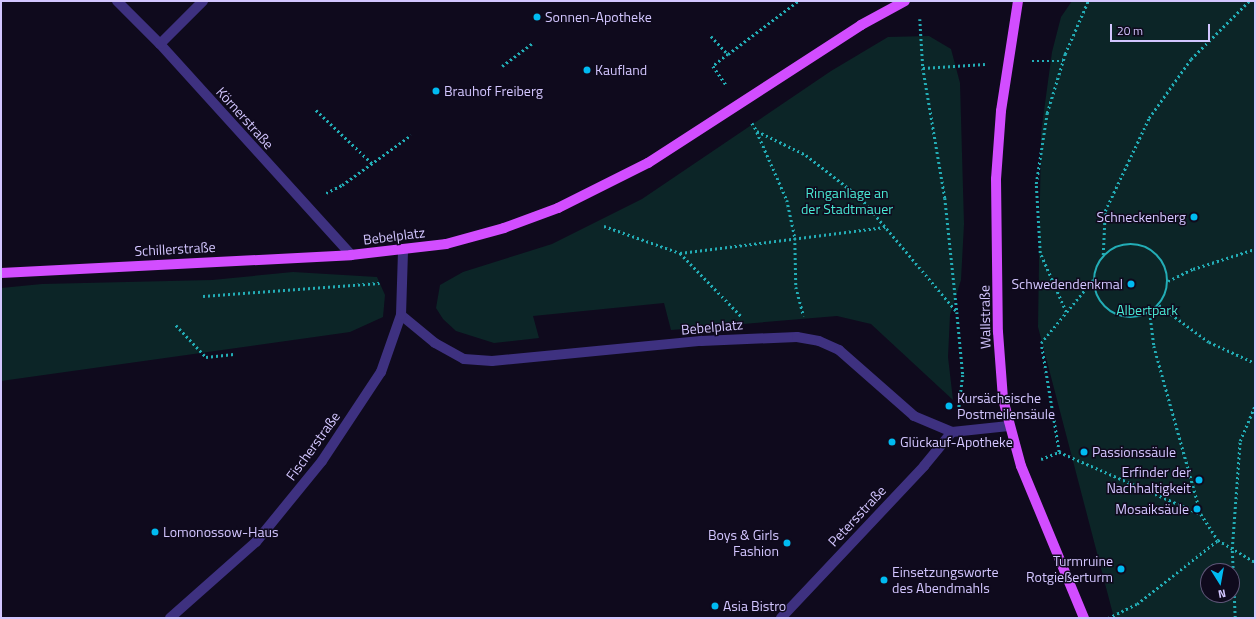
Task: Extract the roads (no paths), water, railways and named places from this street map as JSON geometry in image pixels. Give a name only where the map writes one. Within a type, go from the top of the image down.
[{"type":"main road","name":"Bebelplatz","points":[[351,255],[446,244],[504,228],[558,208],[648,163],[740,105],[861,25],[905,1]]},
{"type":"main road","name":"Wallstraße","points":[[1018,1],[1001,111],[996,179],[998,332],[1003,399],[1009,426],[1021,466],[1084,618]]},
{"type":"main road","name":"Schillerstraße","points":[[1,273],[351,255]]},
{"type":"street","name":"Körnerstraße","points":[[117,1],[160,44],[351,255]]},
{"type":"street","points":[[160,44],[203,1]]},
{"type":"street","name":"Fischerstraße","points":[[170,618],[256,542],[322,461],[381,372],[401,315],[403,250]]},
{"type":"street","name":"Bebelplatz","points":[[401,315],[435,343],[464,359],[492,361],[761,336],[809,339],[838,350],[914,416],[952,432],[1009,426]]},
{"type":"street","name":"Petersstraße","points":[[781,618],[924,466],[952,432]]},
{"type":"place","name":"Sonnen-Apotheke","points":[[537,17]]},
{"type":"place","name":"Kaufland","points":[[587,70]]},
{"type":"place","name":"Brauhof Freiberg","points":[[436,91]]},
{"type":"place","name":"Schneckenberg","points":[[1194,217]]},
{"type":"place","name":"Schwedendenkmal","points":[[1131,284]]},
{"type":"place","name":"Kursächsische Postmeilensäule","points":[[949,406]]},
{"type":"place","name":"Glückauf-Apotheke","points":[[892,442]]},
{"type":"place","name":"Passionssäule","points":[[1084,452]]},
{"type":"place","name":"Erfinder der Nachhaltigkeit","points":[[1199,480]]},
{"type":"place","name":"Mosaiksäule","points":[[1197,509]]},
{"type":"place","name":"Lomonossow-Haus","points":[[155,532]]},
{"type":"place","name":"Boys & Girls Fashion","points":[[787,543]]},
{"type":"place","name":"Turmruine Rotgießerturm","points":[[1121,569]]},
{"type":"place","name":"Einsetzungsworte des Abendmahls","points":[[884,580]]},
{"type":"place","name":"Asia Bistro","points":[[715,606]]},
{"type":"park label","name":"Ringanlage an der Stadtmauer","points":[[847,202]]},
{"type":"park label","name":"Albertpark","points":[[1147,310]]}]
